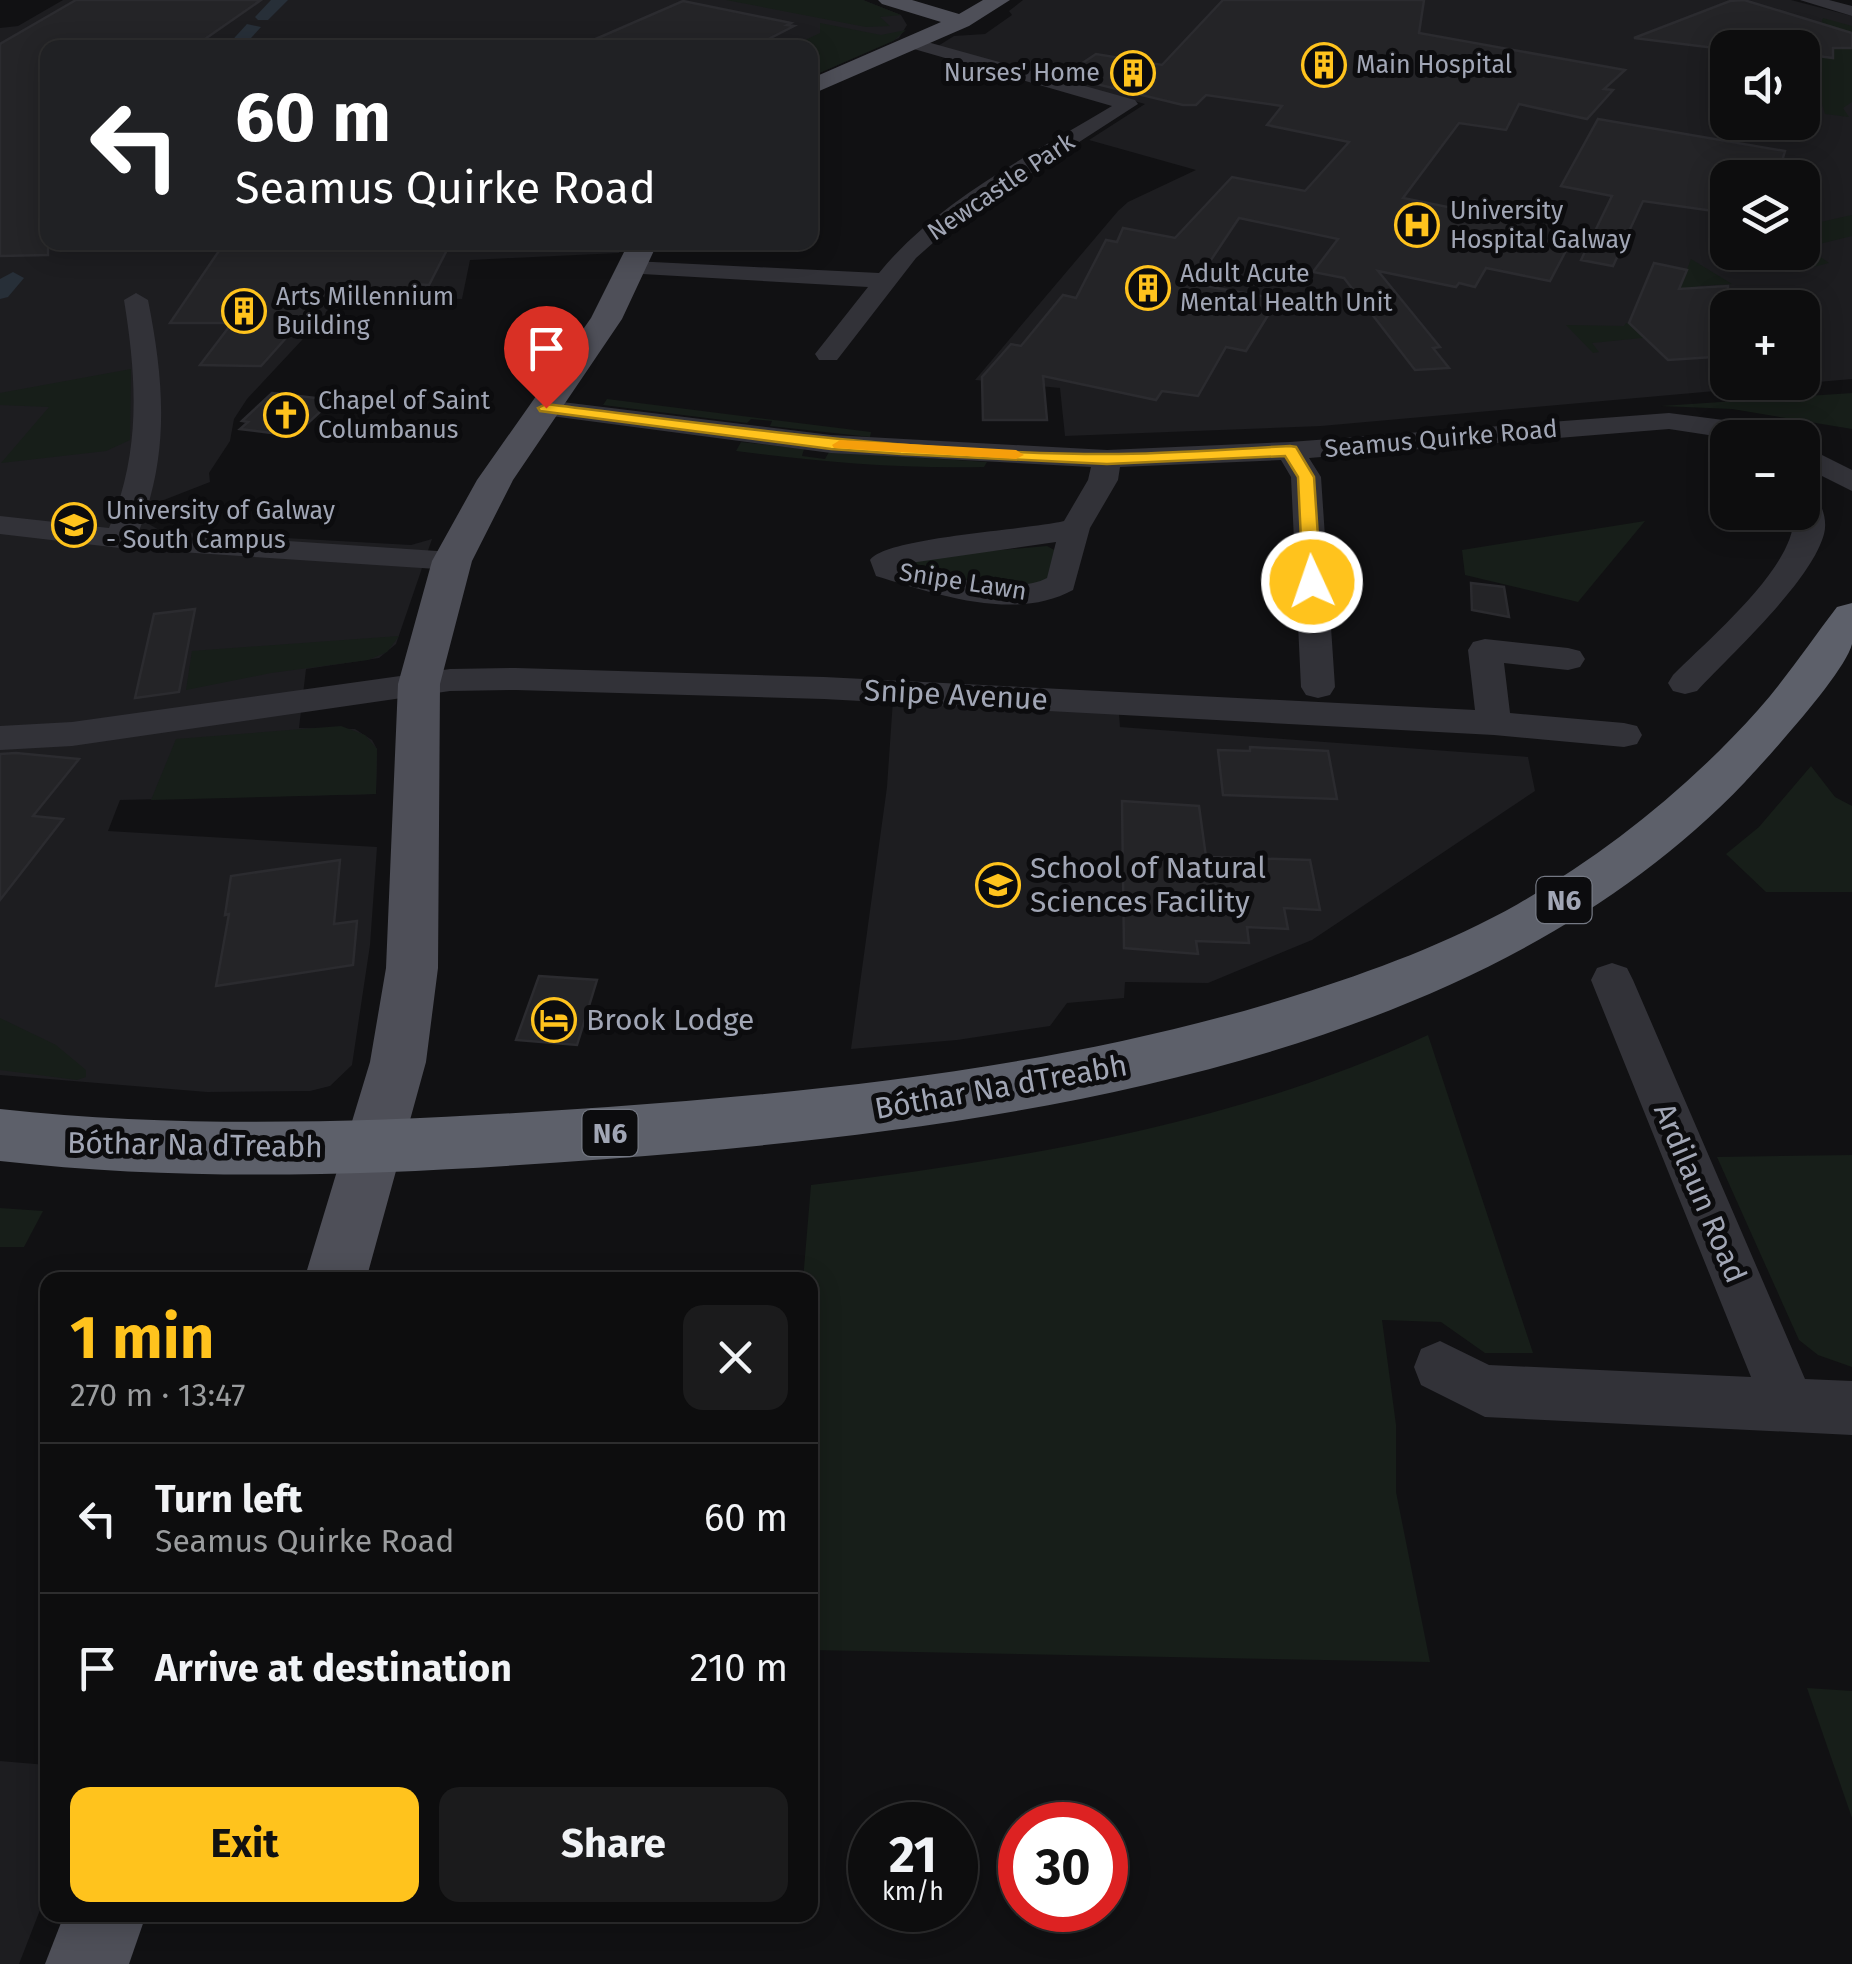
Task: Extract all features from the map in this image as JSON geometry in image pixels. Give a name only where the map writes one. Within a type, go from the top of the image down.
[{"type":"highway","name":"Bóthar Na dTreabh","points":[[0,1136],[138,1148],[374,1147],[699,1127],[913,1106],[1117,1069],[1246,1036],[1431,969],[1533,920],[1646,845],[1752,746],[1852,616]]},
{"type":"main road","points":[[889,0],[961,22]]},
{"type":"main road","points":[[818,85],[961,22],[999,0]]},
{"type":"main road","points":[[337,1272],[398,1062],[412,968],[419,684],[452,561],[495,480],[596,335],[638,255]]},
{"type":"main road","points":[[87,1964],[102,1922]]},
{"type":"street","points":[[1809,0],[1852,11]]},
{"type":"street","name":"Newcastle Park","points":[[828,354],[908,253],[952,214],[1128,104],[913,43]]},
{"type":"street","points":[[638,255],[885,281]]},
{"type":"street","points":[[120,539],[134,510],[150,446],[146,356],[136,300]]},
{"type":"street","name":"Seamus Quirke Road","points":[[546,408],[831,444],[1107,459],[1298,464],[1669,420],[1710,426]]},
{"type":"street","points":[[1820,442],[1852,447]]},
{"type":"street","points":[[1318,687],[1298,464],[1636,446],[1681,445],[1710,452]]},
{"type":"street","name":"Snipe Lawn","points":[[1076,528],[1013,541],[900,553],[886,560],[887,569],[1010,594],[1042,594],[1062,582],[1076,528],[1103,480],[1107,459]]},
{"type":"street","points":[[1820,464],[1852,482]]},
{"type":"street","points":[[0,524],[120,539],[452,561]]},
{"type":"street","points":[[1685,684],[1794,562],[1809,530]]},
{"type":"street","points":[[1494,723],[1485,650],[1568,659]]},
{"type":"street","name":"Snipe Avenue","points":[[0,738],[72,734],[419,684],[516,679],[824,688],[1494,723],[1624,735]]},
{"type":"street","name":"Ardilaun Road","points":[[1612,980],[1790,1406]]},
{"type":"street","points":[[1440,1367],[1486,1391],[1852,1408]]},
{"type":"shaded area","name":"University of Galway - South Campus","points":[[63,0],[863,0],[901,15],[907,25],[899,38],[818,73],[818,40],[40,40],[40,250],[620,250],[470,260],[462,299],[343,296],[247,399],[234,419],[230,441],[209,473],[210,482],[151,505],[147,523],[161,531],[411,545],[432,539],[396,644],[379,658],[306,669],[299,728],[355,729],[372,740],[377,749],[376,794],[120,800],[108,831],[377,847],[370,945],[352,1065],[330,1086],[310,1091],[207,1092],[0,1075],[0,28],[18,26]]},
{"type":"shaded area","points":[[726,0],[863,0],[901,15],[880,17],[890,26],[866,27]]},
{"type":"shaded area","name":"University Hospital Galway","points":[[1023,0],[1791,0],[1852,16],[1852,379],[1820,382],[1820,290],[1710,290],[1710,392],[1321,426],[1065,436],[1060,388],[975,380],[1118,211],[1128,202],[1196,170],[1089,140],[1145,104],[938,46],[954,36],[985,34],[1012,15],[1009,11]]},
{"type":"shaded area","points":[[1823,18],[1852,26],[1852,102],[1843,108],[1849,117],[1825,114],[1820,99],[1820,56],[1833,57],[1819,30]]},
{"type":"shaded area","points":[[820,23],[881,35],[906,30],[893,41],[818,74],[818,40],[806,40],[820,33]]},
{"type":"shaded area","points":[[1852,215],[1852,236],[1820,244],[1820,222]]},
{"type":"shaded area","points":[[1691,259],[1732,284],[1697,286],[1700,291],[1691,333],[1592,343],[1599,352],[1593,353],[1566,325],[1626,323],[1663,331]]},
{"type":"shaded area","points":[[131,369],[130,440],[106,451],[1,463],[49,407],[0,405],[0,393]]},
{"type":"shaded area","points":[[1852,393],[1852,429],[1820,424],[1820,420],[1732,409],[1661,406],[1820,400],[1820,395]]},
{"type":"shaded area","points":[[607,399],[871,432],[870,437],[770,426],[772,421],[751,419],[747,423],[603,405]]},
{"type":"shaded area","points":[[741,442],[804,449],[802,456],[825,459],[829,452],[987,462],[984,467],[953,467],[829,461],[736,451]]},
{"type":"shaded area","points":[[1645,521],[1578,602],[1465,575],[1462,550]]},
{"type":"shaded area","points":[[1047,546],[1058,552],[1052,578],[1020,591],[896,570],[894,559]]},
{"type":"shaded area","points":[[399,636],[387,652],[368,660],[186,690],[192,651]]},
{"type":"shaded area","points":[[893,700],[1119,714],[1120,727],[1528,757],[1535,791],[1312,940],[1208,983],[1125,982],[1124,998],[1067,1003],[1050,1026],[957,1040],[851,1049],[887,787]]},
{"type":"shaded area","points":[[341,726],[365,735],[377,749],[376,794],[151,800],[176,739]]},
{"type":"shaded area","points":[[1811,766],[1835,797],[1852,806],[1852,892],[1766,892],[1726,854],[1759,827]]},
{"type":"shaded area","points":[[0,1018],[56,1045],[86,1070],[86,1077],[77,1080],[0,1070]]},
{"type":"shaded area","points":[[1428,1035],[1533,1353],[1485,1353],[1441,1322],[1382,1320],[1396,1425],[1396,1492],[1430,1662],[818,1650],[818,1272],[804,1272],[811,1185],[969,1163],[1126,1134],[1279,1093]]},
{"type":"shaded area","points":[[1852,1155],[1852,1367],[1818,1355],[1799,1340],[1717,1157]]},
{"type":"shaded area","points":[[0,1208],[43,1211],[24,1247],[0,1247]]},
{"type":"shaded area","points":[[1807,1688],[1852,1691],[1852,1818]]},
{"type":"shaded area","points":[[0,1761],[40,1764],[40,1910],[19,1964],[0,1964]]},
{"type":"building","points":[[76,0],[261,0],[204,40],[40,40],[40,250],[48,250],[48,255],[0,256],[0,44]]},
{"type":"building","points":[[1223,0],[1424,0],[1419,33],[1625,70],[1604,89],[1613,90],[1587,119],[1519,104],[1506,130],[1459,123],[1403,198],[1516,221],[1509,233],[1569,245],[1550,281],[1486,268],[1475,287],[1459,283],[1456,287],[1378,271],[1440,347],[1433,348],[1449,368],[1415,370],[1344,278],[1313,272],[1338,239],[1239,218],[1195,284],[1278,299],[1246,351],[1226,347],[1198,396],[1162,391],[1156,400],[1043,376],[1047,420],[983,420],[982,377],[1011,344],[1021,346],[1063,295],[1076,298],[1106,240],[1117,242],[1123,228],[1175,238],[1232,177],[1305,191],[1349,142],[1267,125],[1282,106],[1206,95],[1196,105],[1183,105],[1063,76],[1096,54],[1162,65]]},
{"type":"building","points":[[1744,0],[1852,33],[1852,48],[1833,48],[1833,58],[1820,56],[1820,30],[1710,30],[1710,47],[1634,38],[1730,1]]},
{"type":"building","points":[[683,1],[794,26],[767,40],[593,40]]},
{"type":"building","points":[[1598,119],[1785,151],[1782,160],[1710,160],[1710,210],[1643,201],[1613,266],[1581,260],[1612,196],[1561,186]]},
{"type":"building","name":"Arts Millennium Building","points":[[220,250],[447,250],[429,285],[414,284],[406,292],[327,292],[261,366],[200,365],[232,323],[170,323]]},
{"type":"building","points":[[1654,263],[1687,270],[1679,289],[1728,286],[1728,290],[1710,290],[1710,357],[1668,360],[1629,323]]},
{"type":"building","name":"Chapel of Saint Columbanus","points":[[272,393],[333,400],[294,436],[240,429],[248,422],[242,421]]},
{"type":"building","points":[[1471,583],[1504,587],[1509,617],[1472,610]]},
{"type":"building","points":[[195,609],[179,692],[135,698],[154,614]]},
{"type":"building","points":[[1250,747],[1328,751],[1337,799],[1223,795],[1218,750],[1250,751]]},
{"type":"building","points":[[0,754],[79,759],[33,816],[63,819],[0,900]]},
{"type":"building","points":[[1122,801],[1199,806],[1206,857],[1310,860],[1320,910],[1284,908],[1288,929],[1247,927],[1249,943],[1196,941],[1198,954],[1124,948]]},
{"type":"building","points":[[340,860],[334,924],[357,921],[353,965],[216,986],[229,914],[225,915],[231,876]]},
{"type":"building","name":"Brook Lodge","points":[[539,976],[597,980],[577,1045],[516,1040]]},
{"type":"waterway","points":[[263,17],[280,0]]},
{"type":"waterway","points":[[241,40],[253,27]]},
{"type":"waterway","points":[[0,292],[13,278]]},
{"type":"slow traffic","points":[[840,445],[1016,455]]},
{"type":"place","name":"Main Hospital","points":[[1324,65]]},
{"type":"place","name":"Nurses' Home","points":[[1133,73]]},
{"type":"place","name":"University Hospital Galway","points":[[1417,225]]},
{"type":"place","name":"Adult Acute Mental Health Unit","points":[[1148,288]]},
{"type":"place","name":"Arts Millennium Building","points":[[244,311]]},
{"type":"place","name":"Chapel of Saint Columbanus","points":[[286,415]]},
{"type":"place","name":"University of Galway - South Campus","points":[[74,525]]},
{"type":"place","name":"School of Natural Sciences Facility","points":[[998,885]]},
{"type":"place","name":"Brook Lodge","points":[[554,1020]]},
{"type":"route","points":[[546,408],[831,444],[901,449],[1107,459],[1290,451],[1306,477],[1312,582]]}]
